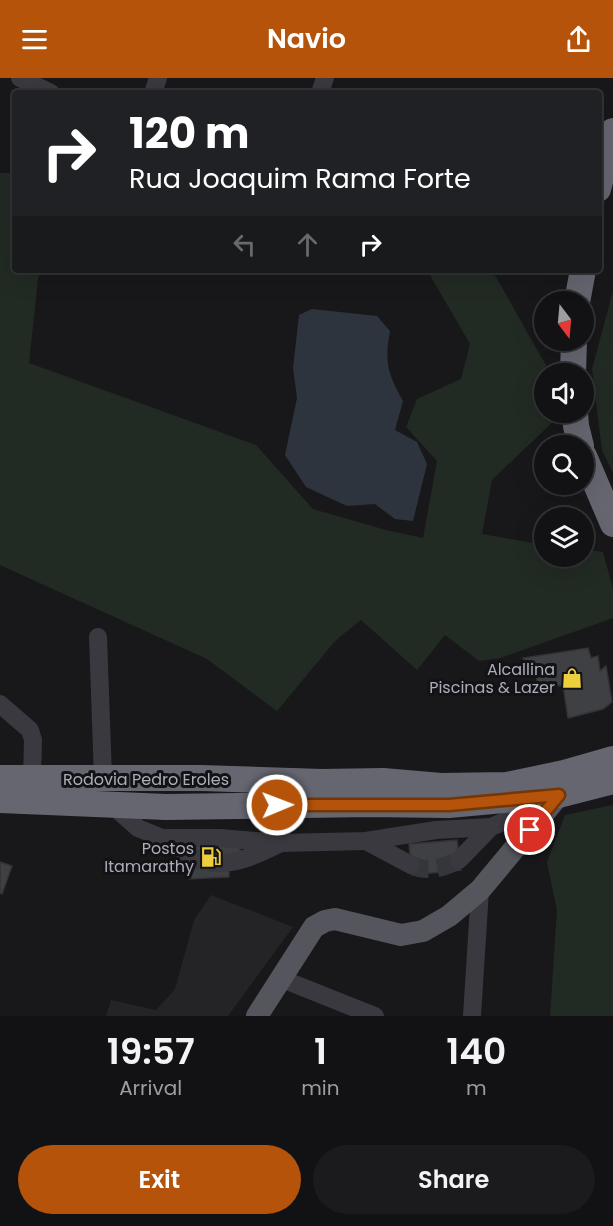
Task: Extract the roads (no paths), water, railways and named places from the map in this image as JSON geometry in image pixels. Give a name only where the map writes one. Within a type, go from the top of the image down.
[{"type":"highway","points":[[602,174],[613,131]]},
{"type":"highway","points":[[579,291],[582,273]]},
{"type":"highway","points":[[594,479],[613,524]]},
{"type":"highway","name":"Rodovia Pedro Eroles","points":[[0,778],[202,778],[383,781],[441,786],[507,785],[564,773],[613,759]]},
{"type":"highway","points":[[202,778],[209,778],[219,789],[219,796],[209,806]]},
{"type":"highway","name":"Rodovia Pedro Eroles","points":[[0,800],[166,807],[449,805],[559,795],[613,782]]},
{"type":"main road","points":[[256,1016],[314,927],[335,919],[401,935],[423,931],[449,916],[480,890],[559,795]]},
{"type":"street","points":[[20,78],[45,90]]},
{"type":"street","points":[[98,637],[109,723],[103,778]]},
{"type":"street","points":[[0,704],[30,730],[33,740],[32,778]]},
{"type":"street","points":[[111,804],[138,828],[162,838],[192,857],[217,864],[248,860],[280,843]]},
{"type":"street","points":[[162,838],[220,838],[280,843],[366,841],[436,830],[491,827],[512,818],[542,815]]},
{"type":"street","points":[[459,860],[491,827]]},
{"type":"street","points":[[366,841],[411,865]]},
{"type":"street","points":[[472,1016],[480,890]]},
{"type":"street","points":[[282,979],[375,1016]]},
{"type":"tunnel","points":[[411,865],[423,869],[435,868],[459,860]]},
{"type":"place","name":"Alcallina Piscinas & Lazer","points":[[572,678]]},
{"type":"place","name":"Postos Itamarathy","points":[[211,857]]}]
